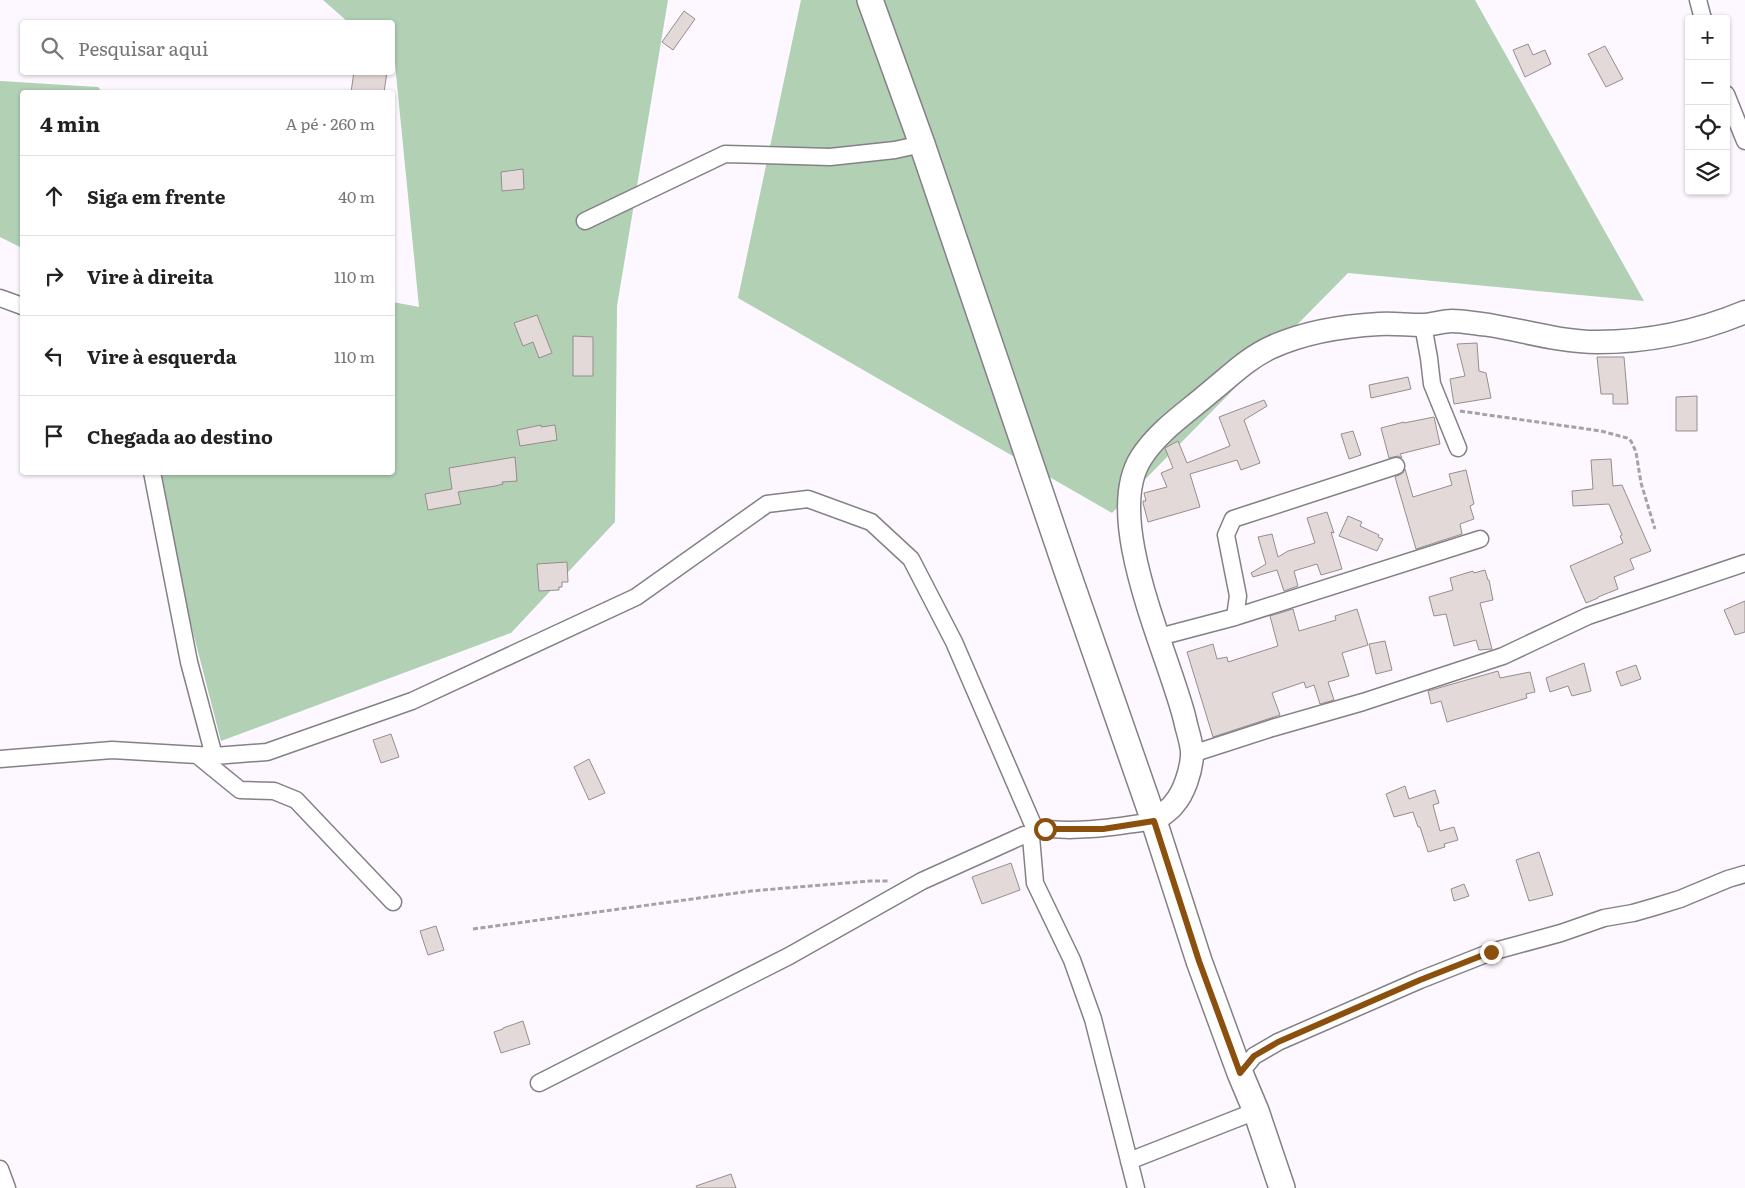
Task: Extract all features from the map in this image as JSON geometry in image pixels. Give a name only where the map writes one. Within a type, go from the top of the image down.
[{"type":"main road","points":[[870,0],[922,144],[1154,821],[1199,961],[1256,1111],[1282,1188]]},
{"type":"street","points":[[1698,0],[1701,15]]},
{"type":"street","points":[[1730,104],[1745,141]]},
{"type":"street","points":[[585,221],[726,154],[830,157],[895,150],[922,144]]},
{"type":"street","points":[[0,298],[20,305]]},
{"type":"street","points":[[539,1083],[789,956],[922,881],[1024,835],[1045,829],[1103,829],[1154,821],[1174,805],[1186,783],[1192,754],[1182,706],[1144,591],[1131,530],[1129,497],[1133,474],[1142,456],[1165,430],[1239,369],[1269,348],[1296,337],[1336,329],[1381,324],[1422,325],[1452,321],[1487,325],[1568,340],[1596,342],[1640,341],[1676,335],[1709,326],[1745,312]]},
{"type":"street","points":[[1422,325],[1432,384],[1458,448]]},
{"type":"street","points":[[1235,617],[1238,596],[1226,534],[1233,519],[1396,466]]},
{"type":"street","points":[[153,475],[189,662],[214,756]]},
{"type":"street","points":[[0,759],[112,750],[214,756],[267,752],[412,701],[636,597],[767,504],[808,499],[871,522],[911,559],[954,642],[1032,832],[1035,883],[1072,960],[1093,1019],[1136,1188]]},
{"type":"street","points":[[1159,637],[1235,617],[1480,539]]},
{"type":"street","points":[[1192,754],[1272,728],[1363,702],[1503,656],[1588,616],[1745,563]]},
{"type":"street","points":[[197,755],[240,790],[274,792],[296,800],[392,902]]},
{"type":"street","points":[[1240,1073],[1254,1056],[1278,1042],[1420,980],[1491,952],[1561,933],[1604,918],[1654,907],[1745,874]]},
{"type":"street","points":[[1129,1161],[1256,1111]]},
{"type":"street","points":[[0,1169],[7,1188]]},
{"type":"path","points":[[1441,404],[1455,410],[1601,431],[1627,438],[1631,441],[1636,452],[1641,483],[1655,529]]},
{"type":"path","points":[[473,929],[751,891],[870,881],[922,881]]},
{"type":"green space","points":[[323,0],[668,0],[617,306],[615,522],[511,633],[221,741],[153,475],[395,475],[395,302],[419,307],[395,64],[395,20],[346,20]]},
{"type":"green space","points":[[801,0],[1475,0],[1644,301],[1348,273],[1112,513],[738,298]]},
{"type":"green space","points":[[0,81],[98,87],[100,90],[20,90],[20,247],[0,237]]},
{"type":"building","points":[[684,11],[695,19],[673,50],[662,42]]},
{"type":"building","points":[[1528,44],[1533,55],[1545,50],[1551,64],[1525,77],[1513,50]]},
{"type":"building","points":[[1605,46],[1623,79],[1606,87],[1588,54]]},
{"type":"building","points":[[354,75],[387,75],[384,90],[351,90]]},
{"type":"building","points":[[523,169],[524,189],[502,191],[501,172]]},
{"type":"building","points":[[537,315],[552,353],[539,358],[533,342],[523,346],[514,323]]},
{"type":"building","points":[[573,336],[593,337],[593,376],[573,376]]},
{"type":"building","points":[[1477,343],[1479,371],[1486,373],[1491,398],[1454,404],[1450,379],[1465,376],[1457,344]]},
{"type":"building","points":[[1597,357],[1624,357],[1628,404],[1613,404],[1613,394],[1601,394]]},
{"type":"building","points":[[1408,377],[1411,389],[1371,398],[1369,385]]},
{"type":"building","points":[[1697,396],[1697,431],[1676,431],[1676,397]]},
{"type":"building","points":[[1264,400],[1267,406],[1244,420],[1260,463],[1241,470],[1237,460],[1190,474],[1200,507],[1148,522],[1143,503],[1143,501],[1146,501],[1144,493],[1167,487],[1161,473],[1173,468],[1165,448],[1178,441],[1187,463],[1230,446],[1219,417]]},
{"type":"building","points":[[1434,417],[1440,444],[1400,454],[1402,458],[1398,456],[1389,458],[1381,428]]},
{"type":"building","points":[[541,425],[541,427],[555,425],[557,440],[520,446],[517,430]]},
{"type":"building","points":[[1353,431],[1361,455],[1349,459],[1341,434]]},
{"type":"building","points":[[515,457],[517,481],[502,482],[503,484],[495,486],[458,492],[461,504],[428,510],[425,494],[452,489],[449,468]]},
{"type":"building","points":[[1611,459],[1613,486],[1622,485],[1651,551],[1630,559],[1634,569],[1614,577],[1618,589],[1586,603],[1570,566],[1623,543],[1620,536],[1622,535],[1609,504],[1573,506],[1572,491],[1593,489],[1591,460]]},
{"type":"building","points":[[1405,469],[1413,497],[1452,485],[1449,474],[1466,470],[1474,504],[1470,506],[1474,519],[1460,524],[1462,534],[1416,549],[1395,477],[1403,473]]},
{"type":"building","points":[[1327,512],[1342,569],[1321,575],[1317,564],[1294,571],[1298,586],[1284,591],[1277,570],[1253,577],[1251,573],[1266,564],[1258,537],[1272,534],[1278,557],[1288,551],[1315,543],[1307,518]]},
{"type":"building","points":[[1348,516],[1362,522],[1360,526],[1379,535],[1378,537],[1383,539],[1377,551],[1339,536]]},
{"type":"building","points":[[567,562],[568,582],[562,582],[562,587],[559,587],[559,590],[539,591],[537,564]]},
{"type":"building","points":[[1485,570],[1493,600],[1480,603],[1492,649],[1479,650],[1476,640],[1454,646],[1446,614],[1434,616],[1429,597],[1453,590],[1450,578],[1473,571],[1474,573]]},
{"type":"building","points":[[1745,601],[1745,632],[1735,635],[1724,610]]},
{"type":"building","points":[[1293,609],[1299,631],[1336,620],[1335,616],[1357,609],[1368,645],[1342,653],[1349,676],[1328,682],[1334,700],[1320,704],[1314,685],[1306,688],[1304,682],[1272,693],[1280,715],[1213,737],[1187,652],[1213,644],[1217,659],[1227,657],[1228,662],[1278,646],[1270,616]]},
{"type":"building","points":[[1385,641],[1392,670],[1376,674],[1369,644]]},
{"type":"building","points":[[1584,663],[1591,691],[1572,696],[1568,686],[1550,692],[1546,678]]},
{"type":"building","points":[[1636,665],[1641,679],[1621,686],[1616,672]]},
{"type":"building","points":[[1498,671],[1500,678],[1530,672],[1535,692],[1526,694],[1527,698],[1447,722],[1441,701],[1431,704],[1428,691]]},
{"type":"building","points":[[391,734],[399,757],[381,763],[373,740]]},
{"type":"building","points":[[589,759],[605,793],[589,800],[574,767]]},
{"type":"building","points":[[1405,786],[1409,799],[1435,790],[1439,803],[1433,805],[1440,831],[1454,827],[1458,840],[1444,844],[1445,847],[1428,852],[1413,812],[1394,817],[1386,794]]},
{"type":"building","points":[[1539,852],[1553,895],[1529,901],[1516,860]]},
{"type":"building","points":[[1011,863],[1020,890],[982,904],[972,877]]},
{"type":"building","points":[[1464,884],[1469,896],[1454,901],[1451,889]]},
{"type":"building","points":[[436,926],[444,950],[428,955],[420,931]]},
{"type":"building","points":[[523,1021],[530,1044],[501,1053],[494,1032]]},
{"type":"building","points":[[731,1174],[736,1188],[697,1188],[696,1186]]},
{"type":"route","points":[[1045,829],[1103,829],[1154,821],[1199,961],[1240,1073],[1254,1056],[1278,1042],[1420,980],[1491,952]]}]
